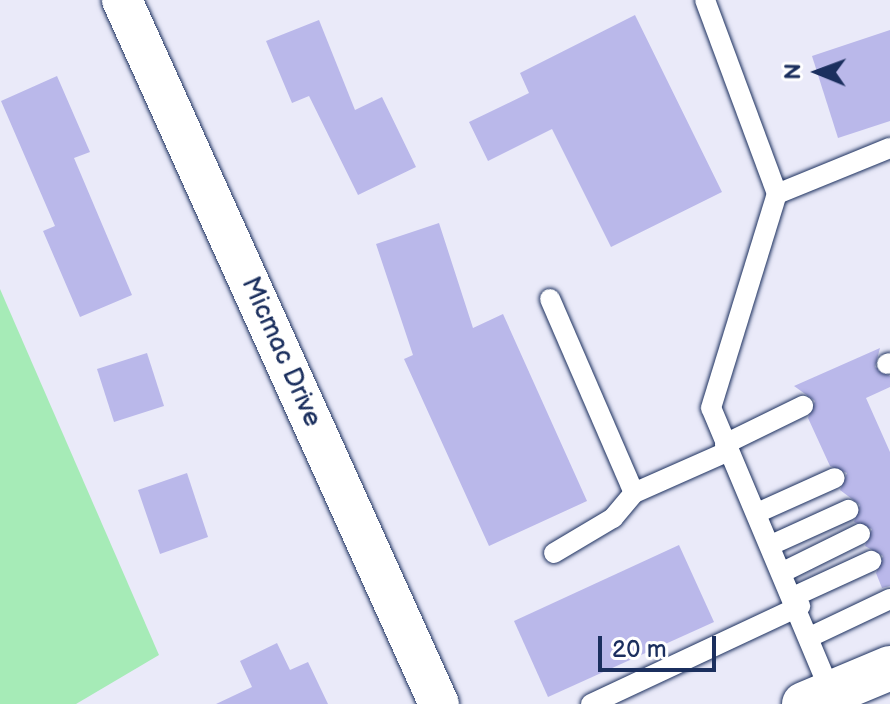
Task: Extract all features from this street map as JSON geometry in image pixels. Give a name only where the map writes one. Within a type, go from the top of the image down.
[{"type":"main road","points":[[818,698],[890,668]]},
{"type":"street","name":"Micmac Drive","points":[[122,0],[439,704]]},
{"type":"lane","points":[[705,0],[777,194],[711,408],[812,636],[818,698]]},
{"type":"lane","points":[[777,194],[890,148]]},
{"type":"lane","points":[[550,299],[634,493]]},
{"type":"lane","points":[[554,553],[613,518],[634,493],[803,406]]},
{"type":"lane","points":[[757,513],[835,478]]},
{"type":"lane","points":[[771,545],[848,510]]},
{"type":"lane","points":[[783,572],[860,534]]},
{"type":"lane","points":[[591,704],[871,561]]},
{"type":"lane","points":[[812,636],[890,599]]},
{"type":"green space","points":[[0,289],[159,655],[76,704],[0,704]]},
{"type":"building","points":[[635,15],[722,192],[611,247],[552,129],[488,161],[469,122],[529,93],[520,73]]},
{"type":"building","points":[[319,20],[355,110],[382,97],[416,167],[358,195],[309,96],[292,103],[266,41]]},
{"type":"building","points":[[890,30],[890,121],[838,138],[812,56]]},
{"type":"building","points":[[57,76],[90,152],[74,158],[132,295],[80,317],[43,231],[55,226],[1,101]]},
{"type":"building","points":[[439,223],[473,328],[503,314],[587,501],[489,546],[404,359],[413,355],[376,244]]},
{"type":"building","points":[[880,348],[875,367],[890,376],[890,387],[866,398],[890,452],[890,586],[882,588],[876,573],[883,556],[865,546],[872,529],[854,522],[860,505],[840,490],[847,473],[830,466],[808,418],[815,401],[794,386]]},
{"type":"building","points":[[147,353],[164,406],[114,422],[97,369]]},
{"type":"building","points":[[187,473],[208,537],[160,554],[138,490]]},
{"type":"building","points":[[679,545],[714,622],[548,697],[514,621]]},
{"type":"building","points":[[277,643],[290,670],[308,662],[328,704],[216,704],[252,687],[240,661]]}]
